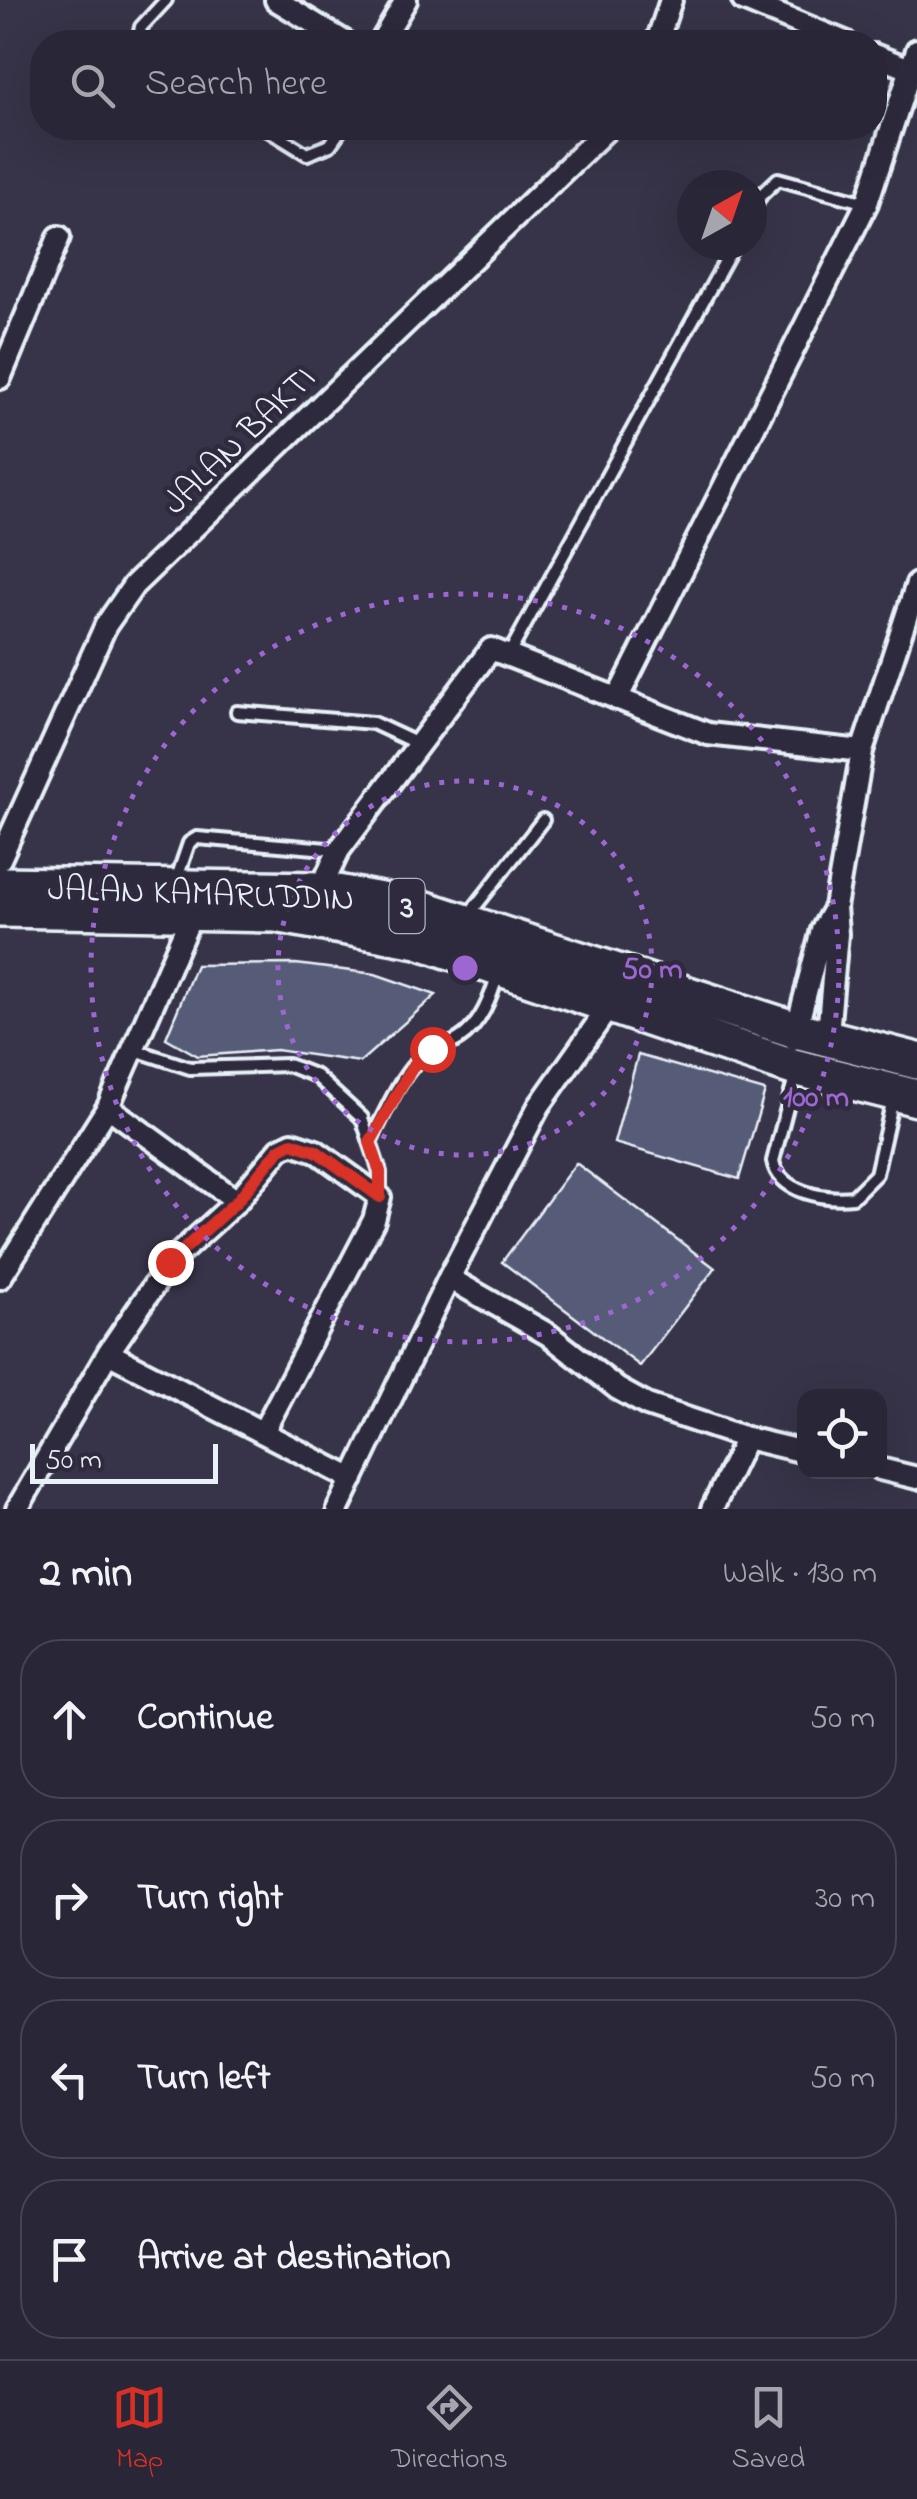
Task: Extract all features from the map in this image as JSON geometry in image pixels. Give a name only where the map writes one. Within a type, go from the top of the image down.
[{"type":"highway","name":"JALAN KAMARUDDIN","points":[[0,884],[184,899],[418,940],[803,1069],[906,1095]]},
{"type":"highway","name":"JALAN KAMARUDDIN","points":[[0,909],[320,890],[420,908],[812,1033],[917,1062]]},
{"type":"street","points":[[276,0],[325,30]]},
{"type":"street","points":[[388,30],[406,0]]},
{"type":"street","points":[[660,30],[671,0]]},
{"type":"street","points":[[743,0],[816,30]]},
{"type":"street","points":[[618,699],[867,203],[914,60],[887,57]]},
{"type":"street","name":"JALAN BAKTI","points":[[0,859],[106,625],[134,585],[596,140]]},
{"type":"street","points":[[0,378],[59,238]]},
{"type":"street","points":[[803,1069],[837,934],[834,907],[862,752],[916,590]]},
{"type":"street","points":[[320,890],[339,850],[490,649],[708,734],[862,752]]},
{"type":"street","points":[[0,1278],[108,1107],[135,1050],[184,899]]},
{"type":"street","points":[[803,1069],[812,1033],[822,930],[834,907]]},
{"type":"street","points":[[338,1509],[449,1278],[539,1106],[609,1007]]},
{"type":"street","points":[[108,1107],[237,1201]]},
{"type":"street","points":[[16,1509],[108,1353],[170,1262],[237,1201],[280,1149],[292,1143],[316,1151],[380,1197],[374,1220],[263,1432]]},
{"type":"street","points":[[449,1278],[549,1335],[618,1389],[647,1405],[797,1450]]},
{"type":"street","points":[[108,1353],[354,1479]]},
{"type":"street","points":[[712,1509],[746,1438]]},
{"type":"street","points":[[887,1471],[917,1478]]},
{"type":"lane","points":[[140,30],[166,0]]},
{"type":"lane","points":[[284,140],[307,154],[330,146],[334,140]]},
{"type":"lane","points":[[767,190],[778,180],[867,203]]},
{"type":"lane","points":[[508,656],[726,260]]},
{"type":"lane","points":[[237,712],[373,723],[419,744]]},
{"type":"lane","points":[[463,922],[543,820]]},
{"type":"lane","points":[[184,899],[188,843],[198,838],[339,850]]},
{"type":"lane","points":[[370,1142],[413,1066],[432,1049],[458,1039],[475,1023],[490,998],[500,969]]},
{"type":"lane","points":[[135,1050],[190,1068],[288,1064],[316,1076],[362,1118],[380,1172],[380,1197]]},
{"type":"lane","points":[[803,1069],[773,1161],[775,1173],[784,1184],[814,1194],[854,1197],[872,1180],[906,1095]]},
{"type":"building","points":[[296,964],[375,974],[436,995],[360,1062],[276,1050],[198,1056],[166,1038],[196,965]]},
{"type":"building","points":[[638,1055],[765,1091],[739,1179],[614,1143]]},
{"type":"building","points":[[576,1163],[715,1268],[640,1366],[502,1262]]},
{"type":"route","points":[[170,1262],[237,1201],[280,1149],[292,1143],[316,1151],[380,1197],[380,1172],[370,1142],[413,1066],[432,1049]]}]
